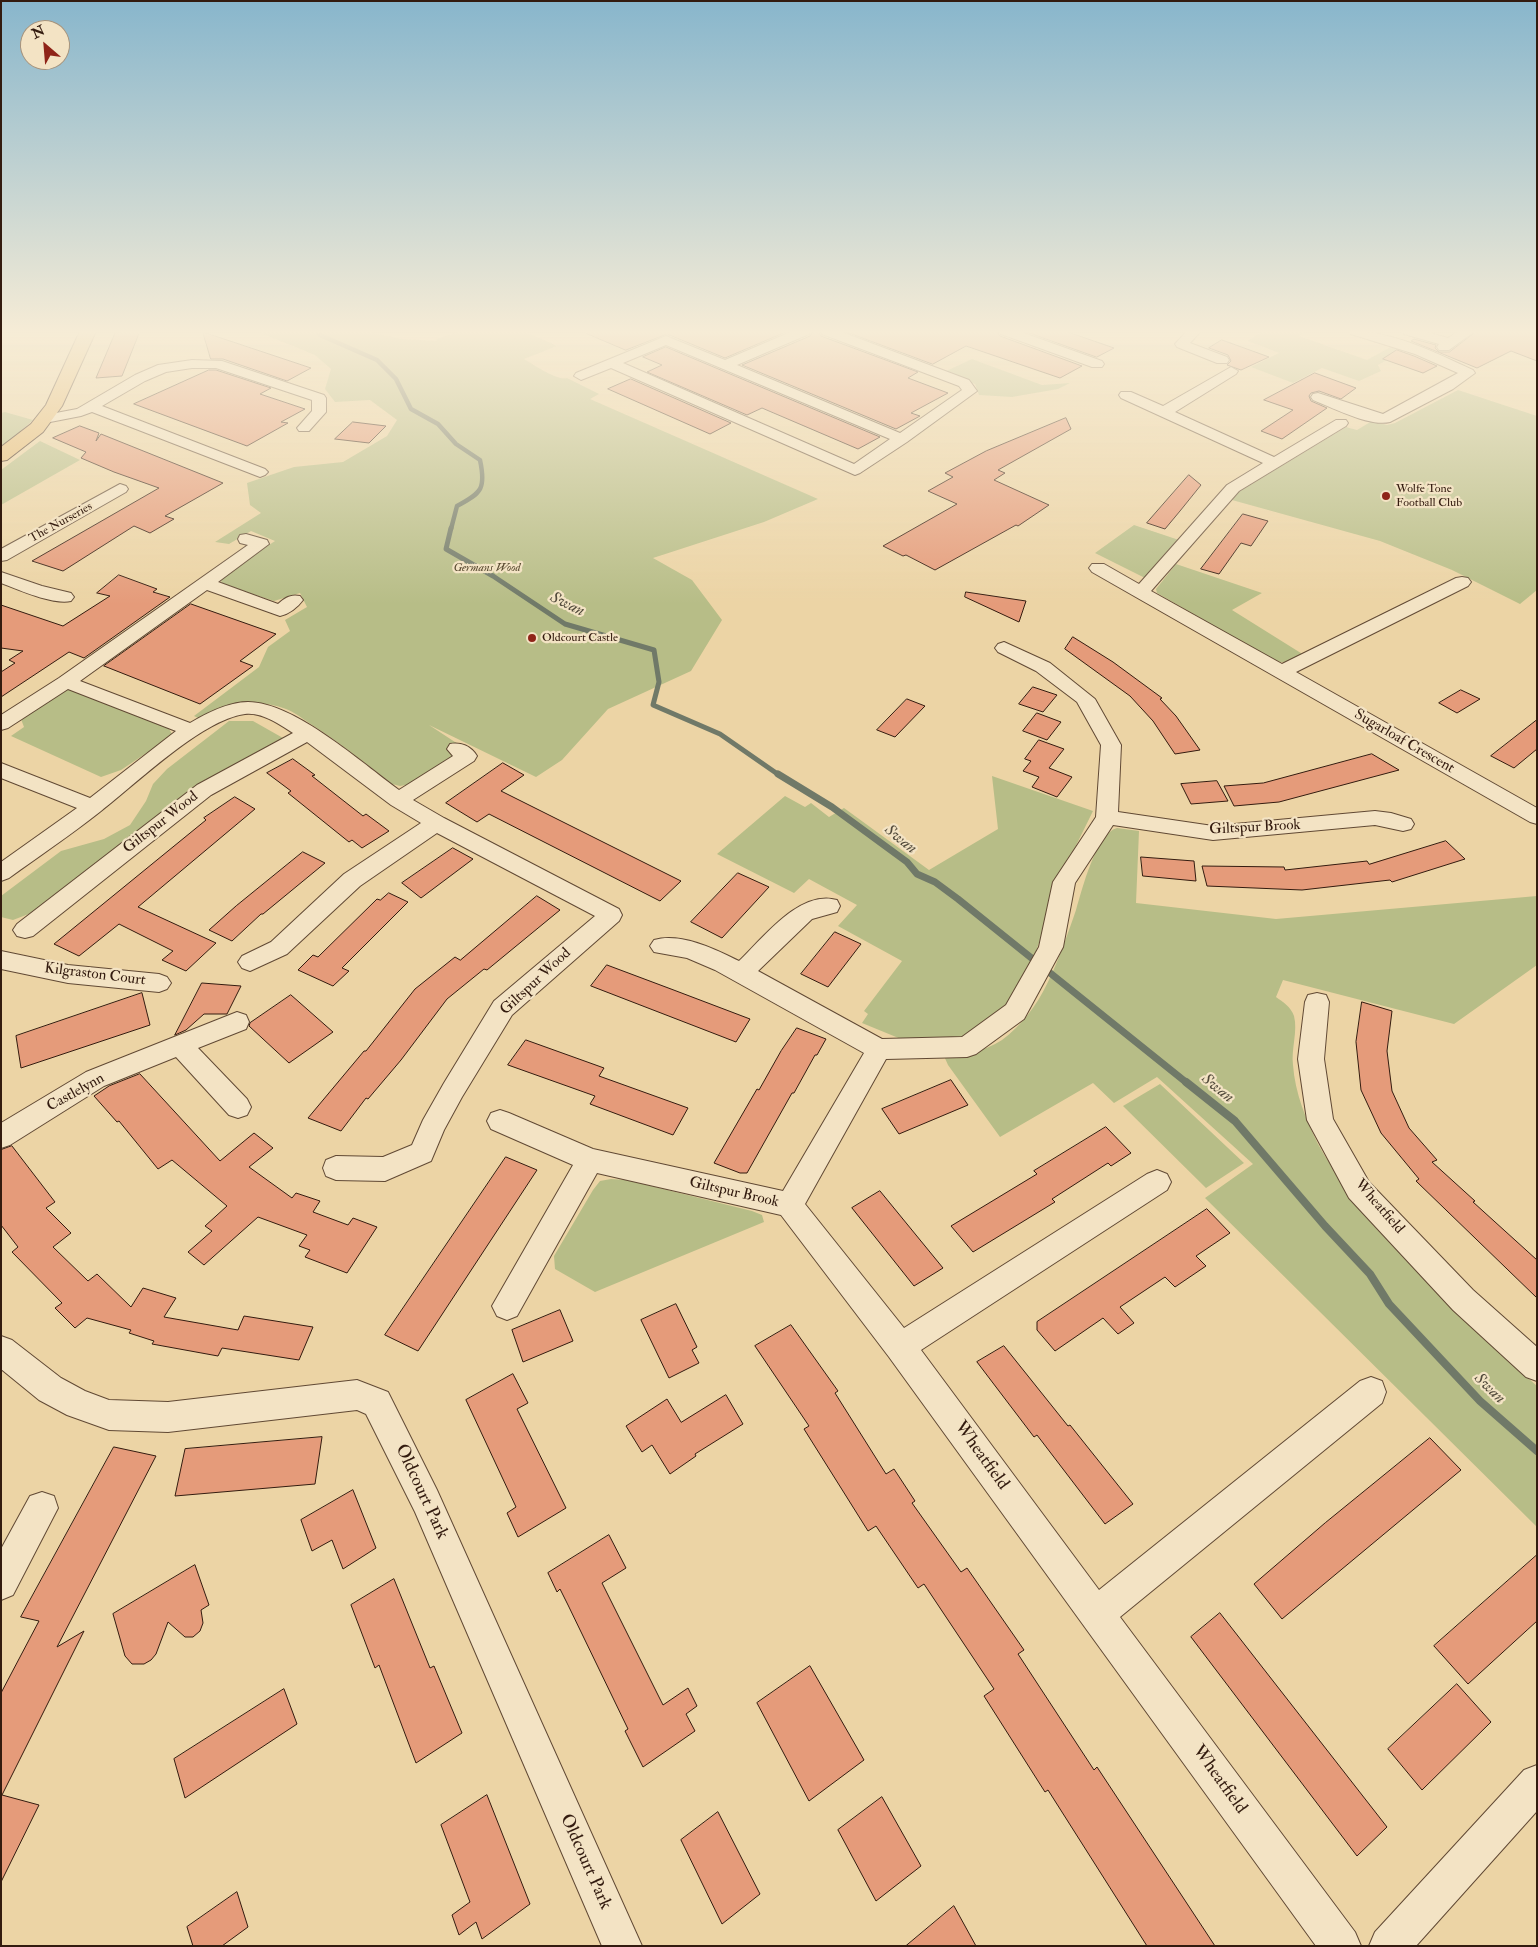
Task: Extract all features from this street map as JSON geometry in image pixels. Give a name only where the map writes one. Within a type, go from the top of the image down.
[{"type":"main road","points":[[1,456],[26,438],[42,422]]},
{"type":"street","points":[[130,422],[260,472]]},
{"type":"street","points":[[304,428],[310,422]]},
{"type":"street","points":[[745,422],[855,470],[926,422]]},
{"type":"street","points":[[862,422],[902,439]]},
{"type":"street","points":[[1185,422],[1275,463]]},
{"type":"street","points":[[1141,592],[1233,488],[1341,423]]},
{"type":"street","name":"The Nurseries","points":[[1,556],[120,489]]},
{"type":"street","points":[[6,726],[261,544],[246,539]]},
{"type":"street","name":"Sugarloaf Crescent","points":[[1098,568],[1282,672],[1533,809]]},
{"type":"street","points":[[1,577],[36,590],[65,597]]},
{"type":"street","points":[[1282,672],[1462,582]]},
{"type":"street","points":[[206,584],[280,611],[294,600]]},
{"type":"street","points":[[662,946],[676,946],[686,949],[741,973],[880,1049],[967,1046],[1015,1012],[1051,947],[1064,882],[1107,817],[1111,745],[1085,699],[1043,667],[1004,648]]},
{"type":"street","points":[[66,682],[191,730]]},
{"type":"street","name":"Giltspur Wood","points":[[93,807],[191,730],[222,713],[247,708],[275,714],[308,733],[398,800],[436,824],[611,915],[503,1008],[453,1090],[432,1128],[422,1153],[385,1169],[336,1168]]},
{"type":"street","name":"Giltspur Wood","points":[[25,930],[204,790],[308,733]]},
{"type":"street","points":[[398,800],[467,756],[457,748]]},
{"type":"street","points":[[1,770],[93,807]]},
{"type":"street","points":[[1,872],[93,807]]},
{"type":"street","name":"Giltspur Brook","points":[[1107,817],[1213,833],[1374,818],[1403,824]]},
{"type":"street","points":[[250,962],[279,948],[352,880],[436,824]]},
{"type":"street","points":[[741,973],[804,913],[815,908],[829,906]]},
{"type":"street","name":"Kilgraston Court","points":[[1,960],[68,974],[159,983]]},
{"type":"street","name":"Wheatfield","points":[[1317,1002],[1311,1059],[1320,1120],[1359,1190],[1463,1300],[1537,1367]]},
{"type":"street","name":"Castlelynn","points":[[1,1137],[95,1079],[237,1022]]},
{"type":"street","points":[[182,1044],[184,1049],[238,1107]]},
{"type":"street","name":"Giltspur Brook","points":[[500,1121],[590,1160],[790,1205],[880,1049]]},
{"type":"street","points":[[506,1306],[590,1160]]},
{"type":"street","points":[[900,1347],[1158,1182]]},
{"type":"street","name":"Wheatfield","points":[[790,1205],[900,1347],[1341,1946]]},
{"type":"street","name":"Oldcourt Park","points":[[1,1350],[50,1388],[78,1404],[109,1415],[168,1417],[357,1395],[377,1403],[426,1501],[622,1946]]},
{"type":"street","points":[[1096,1614],[1371,1392]]},
{"type":"street","points":[[1,1584],[42,1508]]},
{"type":"street","points":[[1389,1946],[1537,1783]]},
{"type":"green space","points":[[1,422],[31,422],[1,449]]},
{"type":"green space","name":"Germans Wood","points":[[396,422],[642,422],[818,499],[764,522],[653,558],[692,580],[722,620],[691,671],[608,709],[562,760],[536,777],[429,725],[458,744],[454,756],[411,784],[400,786],[392,784],[330,737],[286,709],[252,703],[219,709],[198,718],[194,716],[259,667],[268,647],[290,631],[285,620],[307,607],[300,593],[274,601],[222,584],[221,580],[225,574],[275,541],[251,531],[229,544],[215,542],[261,513],[250,505],[247,483],[294,467],[343,462],[387,436]]},
{"type":"green space","name":"Wolfe Tone Football Club","points":[[1371,422],[1387,425],[1395,423],[1537,422],[1537,590],[1520,604],[1452,570],[1380,541],[1232,500],[1240,491],[1346,427],[1357,430]]},
{"type":"green space","points":[[40,441],[80,460],[1,505],[1,470]]},
{"type":"green space","points":[[1134,525],[1179,540],[1147,579],[1095,553]]},
{"type":"green space","points":[[1176,564],[1262,593],[1232,610],[1304,655],[1285,662],[1273,660],[1157,593],[1156,589]]},
{"type":"green space","points":[[73,688],[168,727],[172,734],[121,770],[101,777],[11,736],[24,727],[21,719],[57,691]]},
{"type":"green space","points":[[229,721],[253,721],[283,738],[195,786],[34,912],[13,920],[1,917],[1,896],[61,851],[104,839],[130,825],[146,801],[153,784],[167,769]]},
{"type":"green space","points":[[992,776],[1093,811],[1061,876],[1032,964],[1013,1000],[971,1034],[954,1039],[901,1039],[862,1023],[868,1014],[864,1011],[902,961],[838,926],[857,905],[809,879],[794,893],[717,854],[785,796],[805,807],[811,803],[829,817],[844,808],[929,870],[998,829]]},
{"type":"green space","points":[[1117,828],[1139,831],[1136,903],[1276,919],[1537,896],[1537,965],[1454,1024],[1283,980],[1276,997],[1289,1007],[1294,1016],[1293,1059],[1296,1086],[1309,1125],[1333,1168],[1351,1191],[1442,1293],[1498,1350],[1537,1386],[1537,1527],[1205,1198],[1253,1164],[1157,1077],[1114,1103],[1093,1083],[1000,1137],[948,1065],[944,1056],[974,1052],[1002,1040],[1022,1022],[1038,1000],[1059,957],[1096,851],[1109,832]]},
{"type":"green space","points":[[1160,1084],[1244,1163],[1206,1188],[1123,1106]]},
{"type":"green space","points":[[611,1179],[627,1180],[752,1211],[762,1215],[764,1222],[595,1292],[555,1269],[554,1256],[593,1190],[600,1181]]},
{"type":"building","points":[[182,422],[288,423],[247,446]]},
{"type":"building","points":[[353,422],[386,426],[369,443],[335,439]]},
{"type":"building","points":[[682,422],[731,423],[710,434]]},
{"type":"building","points":[[794,422],[844,422],[880,437],[858,449]]},
{"type":"building","points":[[879,422],[909,422],[896,429]]},
{"type":"building","points":[[1057,422],[1068,422],[1071,429],[998,470],[1005,473],[994,480],[1049,505],[1018,526],[1016,525],[935,570],[883,546],[957,504],[928,491],[953,477],[945,473],[986,451]]},
{"type":"building","points":[[1275,422],[1307,422],[1282,439],[1261,431]]},
{"type":"building","points":[[80,426],[99,433],[96,441],[101,434],[223,483],[165,516],[174,519],[150,533],[134,526],[63,571],[32,561],[159,488],[81,458],[86,452],[53,438]]},
{"type":"building","points":[[1189,475],[1201,485],[1165,529],[1147,523]]},
{"type":"building","points":[[1243,514],[1268,521],[1251,546],[1241,543],[1219,574],[1201,569]]},
{"type":"building","points":[[119,575],[157,589],[153,592],[170,597],[84,658],[69,652],[1,697],[1,672],[15,663],[9,660],[23,651],[1,648],[1,605],[63,626],[110,596],[97,593]]},
{"type":"building","points":[[966,592],[1026,601],[1019,622],[965,597]]},
{"type":"building","points":[[191,604],[276,634],[240,661],[253,666],[200,704],[104,666]]},
{"type":"building","points":[[1073,637],[1113,662],[1162,698],[1160,699],[1176,716],[1200,750],[1175,754],[1153,721],[1130,696],[1065,649]]},
{"type":"building","points":[[1033,687],[1057,695],[1043,712],[1019,704]]},
{"type":"building","points":[[1461,690],[1480,699],[1457,713],[1439,703]]},
{"type":"building","points":[[907,699],[925,706],[895,737],[877,730]]},
{"type":"building","points":[[1037,713],[1061,722],[1047,740],[1023,731]]},
{"type":"building","points":[[1537,720],[1537,749],[1514,768],[1491,756]]},
{"type":"building","points":[[1039,740],[1064,749],[1049,768],[1072,777],[1057,797],[1032,787],[1039,777],[1023,771],[1031,761],[1025,759]]},
{"type":"building","points":[[1372,754],[1399,770],[1279,802],[1234,806],[1224,786],[1263,783]]},
{"type":"building","points":[[293,759],[363,816],[366,814],[389,831],[362,848],[352,840],[349,842],[288,793],[291,791],[267,773]]},
{"type":"building","points":[[503,763],[524,775],[501,791],[681,881],[660,901],[489,814],[477,822],[446,803]]},
{"type":"building","points":[[1217,781],[1228,801],[1191,804],[1181,784]]},
{"type":"building","points":[[235,797],[255,809],[138,907],[216,943],[186,971],[162,960],[173,951],[119,924],[79,956],[54,944],[206,820],[204,818]]},
{"type":"building","points":[[1446,841],[1465,859],[1392,882],[1390,880],[1302,890],[1207,886],[1202,866],[1284,867],[1285,870],[1367,861],[1369,864]]},
{"type":"building","points":[[453,848],[473,859],[421,898],[402,883]]},
{"type":"building","points":[[303,852],[325,863],[261,914],[232,941],[209,930],[236,906]]},
{"type":"building","points":[[1141,857],[1194,861],[1196,881],[1143,876]]},
{"type":"building","points":[[738,873],[769,887],[722,938],[691,922]]},
{"type":"building","points":[[389,893],[408,902],[342,968],[349,971],[333,986],[298,970],[313,955],[318,957],[377,899],[380,900]]},
{"type":"building","points":[[537,896],[560,910],[487,970],[484,969],[447,999],[401,1060],[368,1099],[366,1098],[341,1131],[308,1118],[364,1051],[366,1051],[415,989],[455,957],[460,960]]},
{"type":"building","points":[[835,932],[861,944],[828,987],[801,974]]},
{"type":"building","points":[[607,965],[750,1019],[736,1042],[591,986]]},
{"type":"building","points":[[202,983],[241,986],[227,1014],[204,1014],[186,1030],[175,1035]]},
{"type":"building","points":[[142,993],[150,1025],[21,1068],[16,1036]]},
{"type":"building","points":[[291,995],[333,1032],[289,1063],[249,1026],[250,1023]]},
{"type":"building","points":[[1362,1002],[1392,1011],[1387,1051],[1392,1091],[1409,1128],[1437,1160],[1432,1162],[1537,1260],[1537,1298],[1416,1181],[1419,1179],[1381,1133],[1361,1090],[1356,1042]]},
{"type":"building","points":[[797,1028],[826,1039],[794,1093],[792,1093],[747,1173],[740,1173],[714,1163],[757,1089],[759,1090],[781,1051]]},
{"type":"building","points":[[526,1040],[604,1068],[599,1076],[688,1108],[673,1135],[590,1104],[595,1096],[508,1065]]},
{"type":"building","points":[[140,1074],[220,1161],[254,1133],[273,1148],[249,1167],[292,1198],[296,1193],[320,1201],[313,1212],[348,1225],[353,1218],[377,1227],[347,1273],[305,1257],[310,1250],[299,1246],[307,1235],[258,1217],[204,1265],[188,1252],[212,1231],[205,1226],[227,1206],[172,1160],[158,1169],[119,1121],[117,1122],[94,1096],[109,1086]]},
{"type":"building","points":[[951,1080],[968,1105],[899,1134],[882,1109]]},
{"type":"building","points":[[1106,1127],[1131,1153],[1111,1166],[1108,1163],[1052,1199],[1055,1202],[973,1252],[951,1226],[1037,1174],[1034,1171]]},
{"type":"building","points":[[12,1146],[55,1202],[46,1208],[71,1233],[53,1247],[88,1281],[97,1274],[131,1307],[143,1288],[176,1298],[164,1317],[238,1330],[244,1316],[313,1327],[299,1360],[222,1348],[218,1356],[152,1344],[154,1341],[129,1333],[131,1330],[87,1318],[75,1328],[55,1308],[62,1303],[12,1252],[18,1247],[1,1225],[1,1150]]},
{"type":"building","points":[[506,1157],[537,1170],[418,1351],[385,1335]]},
{"type":"building","points":[[880,1191],[943,1268],[914,1286],[852,1208]]},
{"type":"building","points":[[1207,1209],[1230,1233],[1196,1256],[1206,1266],[1175,1287],[1165,1277],[1120,1307],[1134,1323],[1118,1334],[1103,1318],[1055,1351],[1037,1330],[1037,1322]]},
{"type":"building","points":[[676,1304],[697,1347],[692,1350],[699,1363],[669,1378],[641,1320]]},
{"type":"building","points":[[560,1310],[573,1341],[523,1362],[512,1330]]},
{"type":"building","points":[[791,1325],[838,1391],[835,1393],[886,1474],[894,1469],[915,1501],[912,1503],[961,1572],[967,1568],[1024,1650],[1018,1654],[1094,1770],[1097,1767],[1215,1946],[1147,1946],[1048,1790],[1045,1792],[984,1696],[994,1689],[924,1584],[918,1588],[876,1526],[868,1531],[804,1429],[809,1426],[755,1346]]},
{"type":"building","points":[[1004,1346],[1133,1504],[1105,1524],[1037,1435],[1034,1437],[977,1362]]},
{"type":"building","points":[[513,1374],[528,1403],[517,1409],[566,1508],[518,1537],[507,1513],[516,1507],[466,1400]]},
{"type":"building","points":[[726,1395],[743,1424],[695,1454],[696,1456],[670,1474],[652,1445],[642,1452],[626,1426],[667,1399],[681,1422]]},
{"type":"building","points":[[322,1437],[315,1484],[175,1496],[185,1449]]},
{"type":"building","points":[[1430,1438],[1461,1470],[1282,1619],[1254,1584],[1325,1523]]},
{"type":"building","points":[[114,1447],[156,1456],[57,1647],[84,1631],[2,1795],[39,1805],[1,1882],[1,1693],[39,1621],[21,1617]]},
{"type":"building","points":[[353,1490],[376,1548],[343,1569],[332,1540],[312,1551],[301,1520]]},
{"type":"building","points":[[609,1535],[626,1568],[602,1583],[663,1705],[688,1688],[697,1706],[686,1714],[695,1731],[643,1767],[625,1731],[628,1729],[568,1605],[560,1589],[557,1592],[548,1573]]},
{"type":"building","points":[[1537,1555],[1537,1621],[1468,1684],[1434,1646]]},
{"type":"building","points":[[195,1565],[209,1605],[201,1610],[203,1623],[200,1631],[193,1637],[185,1637],[168,1622],[156,1654],[151,1660],[144,1664],[132,1664],[125,1656],[113,1614]]},
{"type":"building","points":[[394,1579],[430,1668],[434,1666],[462,1733],[416,1763],[379,1665],[375,1668],[351,1605]]},
{"type":"building","points":[[1220,1613],[1387,1827],[1357,1856],[1191,1637]]},
{"type":"building","points":[[810,1666],[864,1760],[809,1801],[757,1703]]},
{"type":"building","points":[[1457,1684],[1491,1722],[1422,1790],[1388,1749]]},
{"type":"building","points":[[284,1689],[297,1724],[185,1798],[174,1759]]},
{"type":"building","points":[[487,1795],[530,1904],[482,1939],[476,1922],[459,1935],[452,1915],[470,1902],[441,1825]]},
{"type":"building","points":[[882,1797],[921,1866],[876,1901],[838,1830]]},
{"type":"building","points":[[718,1812],[760,1894],[722,1924],[681,1840]]},
{"type":"building","points":[[237,1892],[248,1927],[222,1946],[193,1946],[187,1927]]},
{"type":"building","points":[[954,1906],[976,1946],[906,1946]]},
{"type":"waterway","name":"Swan","points":[[434,422],[456,444],[480,460],[482,469],[480,489],[472,497],[457,506],[451,529]]},
{"type":"waterway","name":"Swan","points":[[451,528],[446,549],[493,576],[565,624],[654,650],[659,682],[653,705],[720,734],[779,775]]},
{"type":"waterway","name":"Swan","points":[[778,774],[832,807],[907,862],[917,874],[935,882],[958,899],[1187,1083]]},
{"type":"waterway","name":"Swan","points":[[1186,1082],[1235,1121],[1325,1226],[1370,1274],[1389,1304],[1480,1401],[1537,1451]]},
{"type":"place","name":"Wolfe Tone Football Club","points":[[1386,496]]},
{"type":"place","name":"Oldcourt Castle","points":[[532,638]]}]
